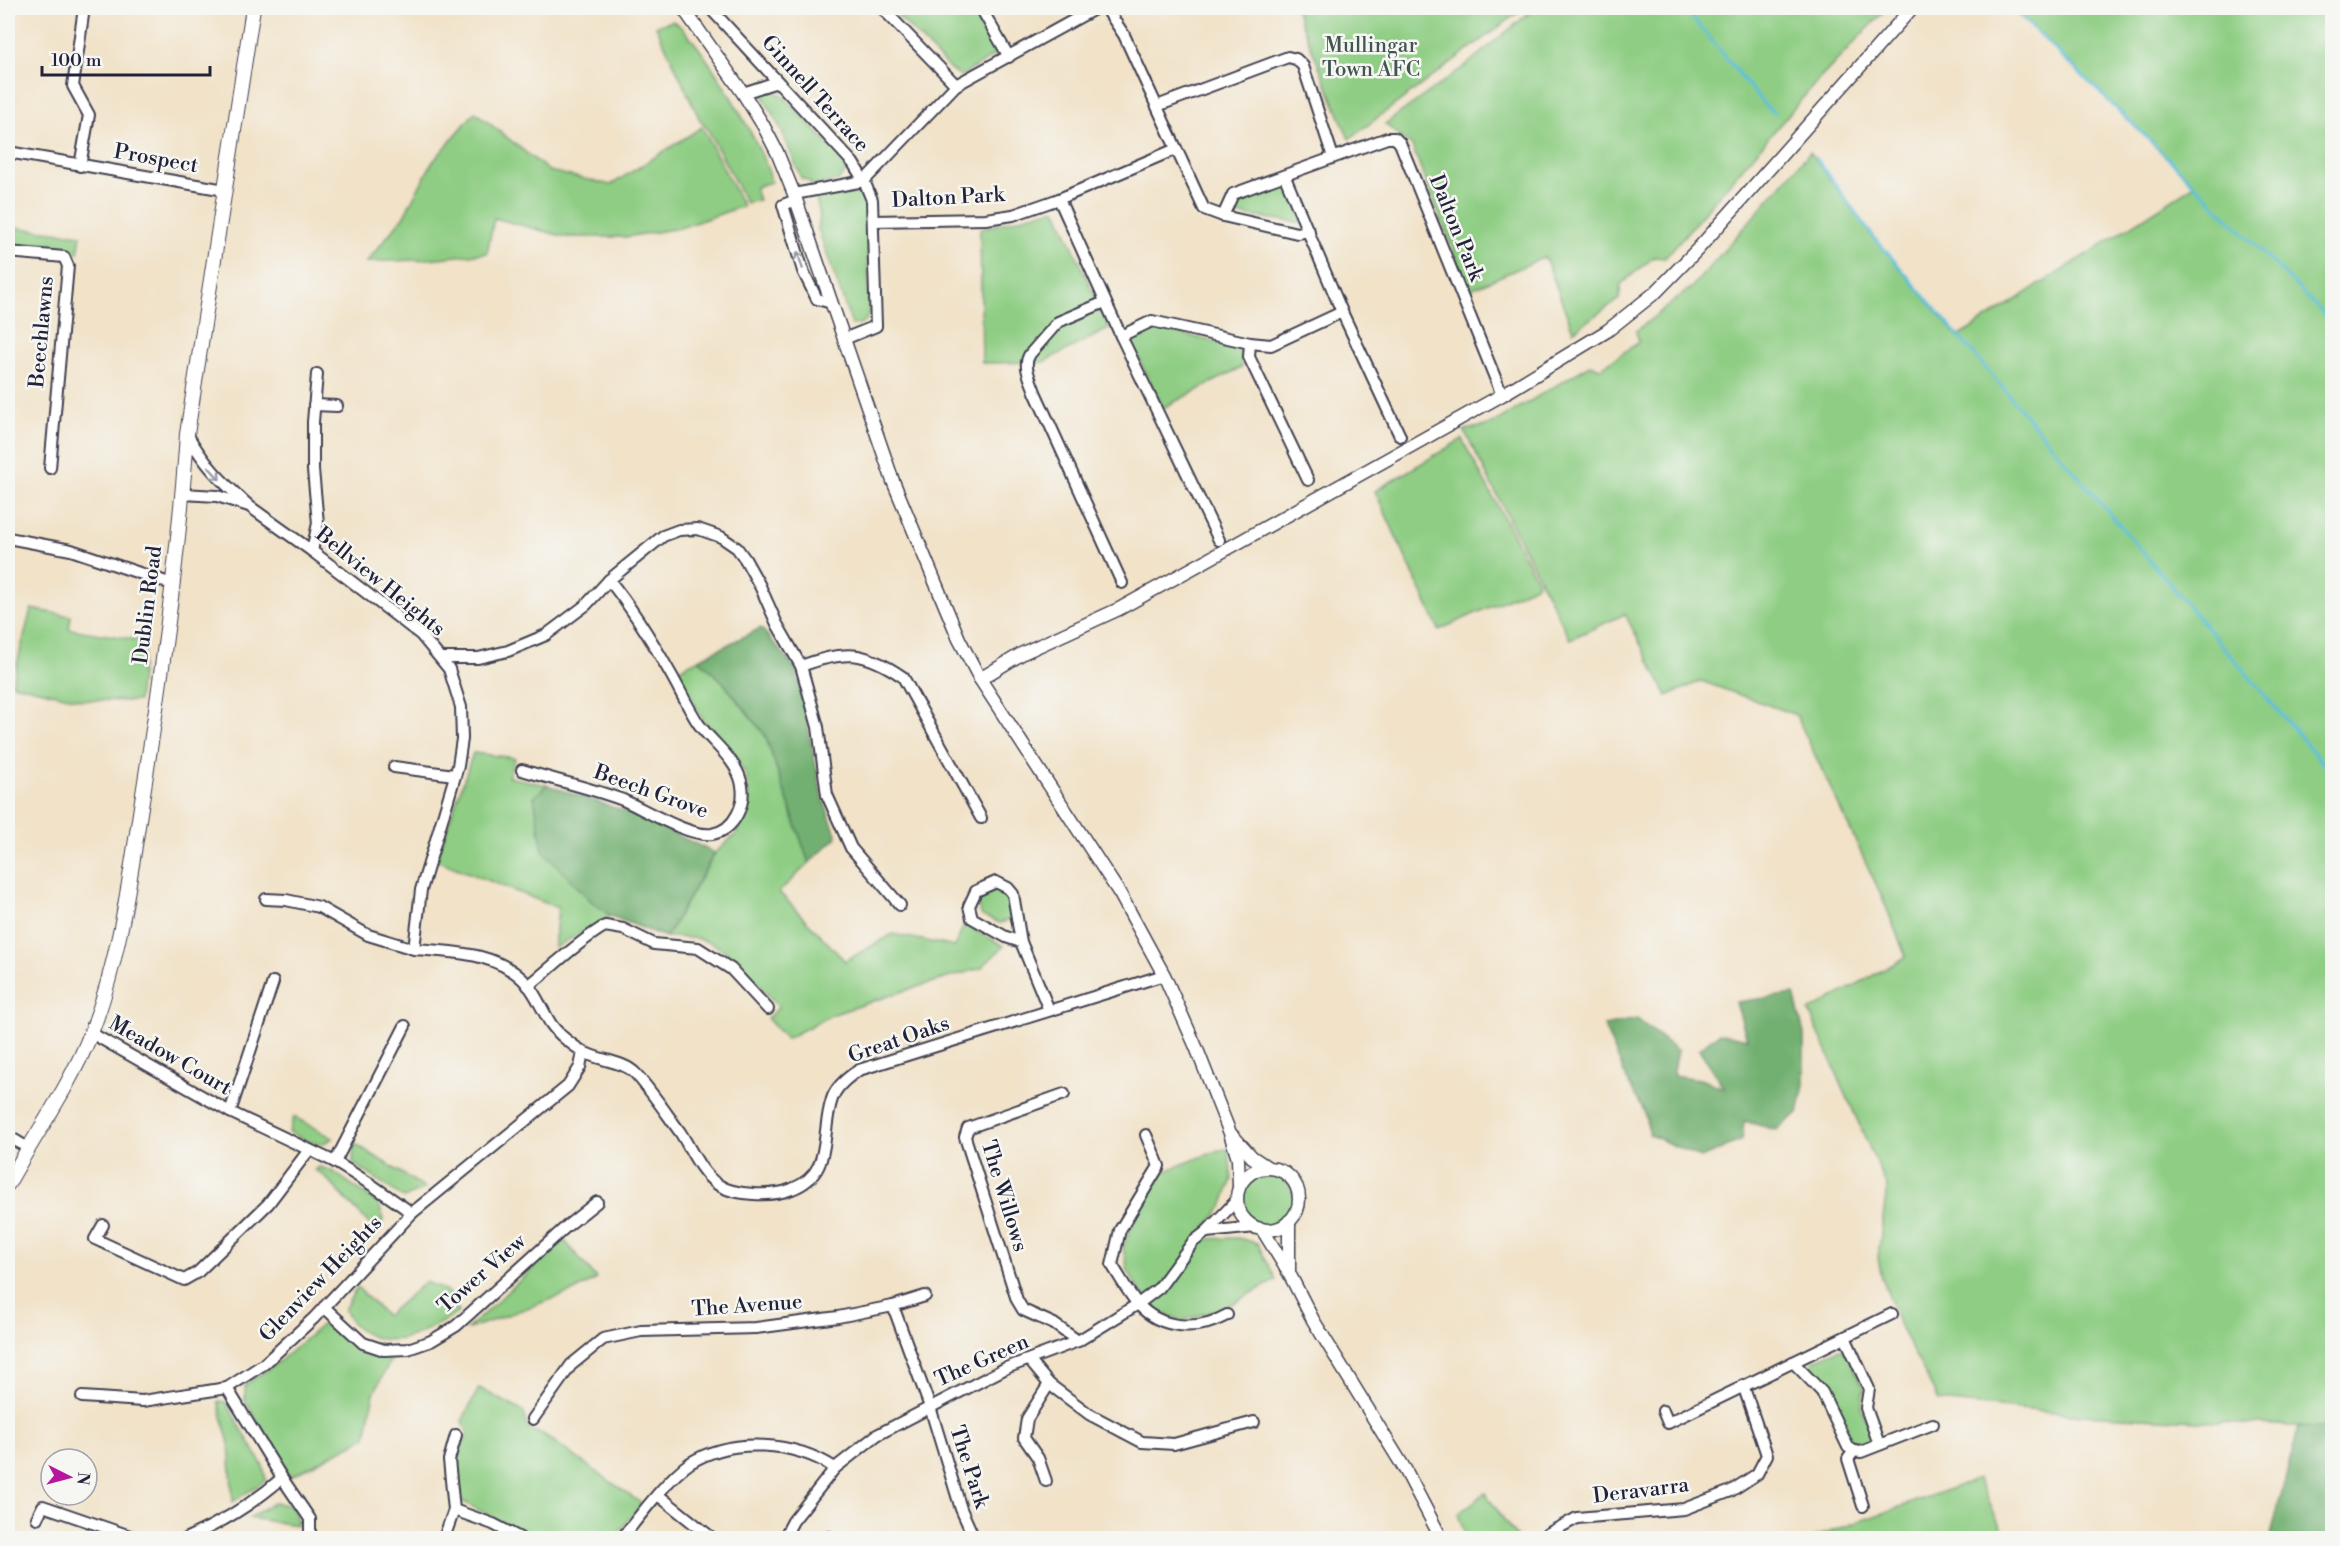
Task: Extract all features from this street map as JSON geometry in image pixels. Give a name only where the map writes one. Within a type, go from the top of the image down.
[{"type":"main road","name":"Dublin Road","points":[[8,1184],[58,1099],[91,1033],[114,964],[158,694],[183,494],[187,434],[253,8]]},
{"type":"street","name":"Prospect","points":[[80,166],[88,115],[73,86],[84,8]]},
{"type":"street","points":[[683,8],[743,93],[777,152],[795,197],[893,481],[959,639],[980,679],[1120,894],[1164,975],[1230,1133],[1238,1159],[1237,1200],[1242,1216],[1259,1228],[1289,1273],[1319,1330],[1406,1471],[1441,1539]]},
{"type":"street","name":"Ginnell Terrace","points":[[710,8],[853,163],[864,181]]},
{"type":"street","points":[[882,8],[956,85]]},
{"type":"street","points":[[981,8],[1009,57]]},
{"type":"street","name":"Ginnell Terrace","points":[[795,197],[864,181],[956,85],[1096,8]]},
{"type":"street","points":[[1106,8],[1124,35],[1204,209],[1223,216],[1297,233],[1309,231]]},
{"type":"street","points":[[980,679],[1023,653],[1119,609],[1502,395],[1607,331],[1656,292],[1697,250],[1912,8]]},
{"type":"street","points":[[1157,106],[1288,57],[1296,59],[1303,66],[1333,157]]},
{"type":"street","points":[[743,93],[777,82]]},
{"type":"street","name":"Dalton Park","points":[[1223,216],[1233,194],[1387,138],[1395,138],[1400,143],[1502,395]]},
{"type":"street","name":"Dalton Park","points":[[873,220],[986,219],[1013,215],[1059,199],[1176,149]]},
{"type":"street","name":"Prospect","points":[[8,152],[225,190]]},
{"type":"street","points":[[1285,177],[1342,312],[1400,436]]},
{"type":"street","points":[[844,339],[876,326],[872,200],[864,181]]},
{"type":"street","points":[[1059,199],[1105,303],[1218,540]]},
{"type":"street","name":"Beechlawns","points":[[8,252],[64,257],[68,266],[50,468]]},
{"type":"street","points":[[1105,303],[1058,322],[1030,354],[1026,360],[1026,367],[1122,583]]},
{"type":"street","points":[[1121,336],[1152,321],[1250,343],[1271,345],[1342,312]]},
{"type":"street","points":[[1250,343],[1249,357],[1308,480]]},
{"type":"street","points":[[312,551],[318,523],[313,470],[317,374]]},
{"type":"street","points":[[314,405],[337,406]]},
{"type":"street","points":[[187,434],[202,460],[217,478],[249,506]]},
{"type":"street","name":"Bellview Heights","points":[[183,494],[217,496],[249,506],[312,551],[421,635],[442,658],[456,687],[461,707],[462,740],[458,766],[421,890],[414,949]]},
{"type":"street","points":[[442,658],[478,658],[508,651],[546,635],[586,605],[609,580],[663,536],[679,530],[698,529],[721,537],[737,548],[760,585],[777,624],[801,666],[818,727],[827,795],[851,848],[900,905]]},
{"type":"street","points":[[8,538],[71,550],[172,584]]},
{"type":"street","name":"Beech Grove","points":[[522,770],[622,800],[667,822],[697,832],[710,834],[728,828],[738,813],[743,798],[741,781],[731,762],[697,722],[669,670],[627,602],[609,580]]},
{"type":"street","points":[[801,666],[830,656],[858,655],[885,664],[903,677],[981,818]]},
{"type":"street","points":[[394,767],[454,775]]},
{"type":"street","points":[[1021,942],[1005,937],[972,918],[969,906],[976,891],[996,882],[1008,888],[1013,894],[1021,942],[1049,1010]]},
{"type":"street","points":[[266,899],[286,900],[319,907],[368,935],[414,949],[478,956],[511,969],[528,986],[553,1026],[583,1052]]},
{"type":"street","points":[[528,986],[557,964],[583,939],[605,926],[623,929],[654,944],[698,948],[731,969],[768,1009]]},
{"type":"street","name":"Great Oaks","points":[[583,1052],[634,1071],[661,1106],[705,1173],[718,1185],[734,1191],[773,1195],[793,1189],[807,1181],[817,1171],[822,1160],[832,1098],[848,1077],[859,1070],[1164,975]]},
{"type":"street","name":"Meadow Court","points":[[230,1112],[273,982]]},
{"type":"street","points":[[335,1162],[405,1026]]},
{"type":"street","name":"Meadow Court","points":[[91,1033],[230,1112],[335,1162]]},
{"type":"street","name":"Glenview Heights","points":[[82,1397],[143,1401],[227,1388],[264,1364],[324,1307],[412,1213],[568,1086],[580,1067],[583,1052]]},
{"type":"street","name":"The Willows","points":[[1064,1095],[968,1128],[965,1137],[1017,1300],[1023,1310],[1054,1324],[1078,1341]]},
{"type":"street","points":[[1206,1233],[1278,1228],[1295,1214],[1299,1200],[1296,1185],[1287,1174],[1267,1167],[1252,1157],[1230,1133]]},
{"type":"street","points":[[1146,1135],[1159,1166],[1120,1230],[1112,1264],[1138,1305],[1156,1318],[1188,1328],[1215,1322],[1227,1316]]},
{"type":"street","points":[[8,1136],[28,1148]]},
{"type":"street","points":[[103,1225],[95,1239],[184,1280],[198,1272],[268,1204],[309,1150]]},
{"type":"street","name":"Glenview Heights","points":[[335,1162],[412,1213]]},
{"type":"street","points":[[1239,1186],[1248,1175],[1267,1167]]},
{"type":"street","name":"The Green","points":[[784,1539],[793,1521],[835,1468],[877,1435],[1006,1368],[1078,1341],[1138,1305],[1159,1288],[1193,1242],[1206,1233],[1237,1200]]},
{"type":"street","name":"Tower View","points":[[324,1307],[363,1343],[384,1350],[408,1349],[431,1341],[456,1326],[597,1202]]},
{"type":"street","points":[[1289,1221],[1289,1273]]},
{"type":"street","name":"The Avenue","points":[[533,1419],[571,1365],[603,1339],[641,1331],[756,1328],[838,1317],[893,1306],[925,1296]]},
{"type":"street","points":[[893,1306],[930,1407]]},
{"type":"street","points":[[1663,1411],[1668,1423],[1892,1314]]},
{"type":"street","points":[[1845,1337],[1869,1389],[1866,1408],[1879,1444]]},
{"type":"street","points":[[1029,1360],[1049,1384],[1089,1414],[1142,1442],[1174,1444],[1254,1422]]},
{"type":"street","points":[[1793,1362],[1822,1392],[1848,1447],[1854,1451],[1862,1452],[1933,1424]]},
{"type":"street","points":[[1046,1480],[1038,1458],[1024,1438],[1027,1419],[1049,1384]]},
{"type":"street","name":"Deravarra","points":[[1540,1539],[1577,1518],[1684,1509],[1731,1491],[1756,1474],[1767,1455],[1743,1385]]},
{"type":"street","points":[[227,1388],[310,1519],[310,1539]]},
{"type":"street","name":"The Park","points":[[930,1407],[961,1509],[974,1539]]},
{"type":"street","points":[[444,1539],[453,1510],[449,1460],[456,1435]]},
{"type":"street","points":[[622,1539],[658,1494],[689,1464],[710,1455],[733,1449],[760,1446],[786,1447],[817,1457],[835,1468]]},
{"type":"street","points":[[1854,1451],[1848,1459],[1863,1506]]},
{"type":"street","points":[[187,1539],[210,1528],[267,1492],[282,1478]]},
{"type":"street","points":[[658,1494],[712,1539]]},
{"type":"street","points":[[37,1518],[43,1506],[136,1539]]},
{"type":"street","points":[[453,1510],[494,1524],[520,1539]]},
{"type":"green space","points":[[890,8],[977,8],[997,44],[993,56],[961,76],[951,70]]},
{"type":"green space","name":"Mullingar Town AFC","points":[[1295,8],[1524,8],[1349,139]]},
{"type":"green space","points":[[1535,8],[1887,8],[1813,86],[1665,258],[1654,257],[1621,284],[1619,299],[1573,331],[1545,257],[1469,290],[1412,146],[1385,124],[1465,66]]},
{"type":"green space","points":[[2012,8],[2332,8],[2332,1428],[2082,1415],[1939,1401],[1900,1326],[1882,1278],[1878,1258],[1887,1187],[1809,1011],[1906,957],[1883,899],[1796,715],[1701,681],[1667,696],[1625,614],[1570,639],[1464,430],[1490,425],[1590,365],[1601,368],[1639,342],[1636,331],[1693,286],[1810,152],[1868,230],[1958,337],[2195,185]]},
{"type":"green space","points":[[672,21],[696,45],[712,68],[745,121],[758,147],[771,182],[755,189],[759,200],[746,203],[707,128],[701,122],[656,26]]},
{"type":"green space","points":[[772,90],[783,96],[843,160],[846,171],[838,181],[811,186],[810,182],[801,178],[781,129],[761,93]]},
{"type":"green space","points":[[475,112],[549,171],[611,185],[702,127],[743,206],[680,228],[625,237],[566,237],[494,218],[487,253],[418,260],[367,262],[403,217],[432,163]]},
{"type":"green space","points":[[1289,182],[1305,223],[1234,214],[1236,204]]},
{"type":"green space","points":[[845,191],[862,193],[867,205],[869,314],[860,324],[852,325],[818,229],[820,216],[816,198]]},
{"type":"green space","points":[[1053,209],[1057,211],[1109,329],[1043,362],[982,363],[980,229]]},
{"type":"green space","points":[[8,227],[81,235],[78,253],[8,245]]},
{"type":"green space","points":[[1153,327],[1241,348],[1242,367],[1163,408],[1129,338]]},
{"type":"green space","points":[[1462,439],[1538,582],[1536,586],[1439,630],[1375,491]]},
{"type":"green space","points":[[31,609],[71,616],[69,629],[145,641],[138,701],[82,700],[12,684]]},
{"type":"green space","points":[[761,628],[796,669],[822,796],[837,837],[809,863],[765,735],[722,681],[699,659]]},
{"type":"green space","points":[[699,659],[722,681],[765,735],[809,863],[779,892],[845,961],[893,934],[955,947],[964,924],[1004,946],[981,968],[831,1015],[786,1039],[767,1018],[779,1007],[730,955],[705,941],[666,937],[715,853],[736,834],[749,800],[746,774],[702,718],[677,670]]},
{"type":"green space","points":[[473,753],[515,758],[508,777],[547,785],[534,797],[591,901],[611,916],[554,948],[558,908],[436,860]]},
{"type":"green space","points":[[547,785],[633,814],[715,853],[666,937],[611,916],[591,901],[543,851],[534,797]]},
{"type":"green space","points":[[993,891],[1006,892],[1013,916],[1010,920],[1000,923],[982,916],[978,906],[986,894]]},
{"type":"green space","points":[[1794,994],[1804,1034],[1804,1085],[1798,1113],[1776,1130],[1744,1121],[1742,1140],[1701,1158],[1650,1135],[1644,1111],[1628,1082],[1604,1026],[1637,1019],[1678,1051],[1673,1075],[1700,1079],[1724,1088],[1699,1049],[1719,1033],[1747,1039],[1736,1002]]},
{"type":"green space","points":[[294,1117],[333,1138],[322,1144],[307,1141],[289,1132]]},
{"type":"green space","points":[[354,1143],[425,1188],[404,1198],[353,1163]]},
{"type":"green space","points":[[1228,1149],[1232,1179],[1222,1207],[1197,1239],[1238,1238],[1257,1243],[1276,1280],[1226,1307],[1182,1321],[1160,1312],[1138,1289],[1128,1271],[1123,1248],[1138,1211],[1165,1171],[1219,1150]]},
{"type":"green space","points":[[319,1167],[332,1171],[379,1204],[383,1220],[376,1231],[322,1174],[315,1170]]},
{"type":"green space","points":[[1267,1172],[1277,1174],[1286,1180],[1292,1189],[1294,1199],[1292,1209],[1286,1218],[1277,1224],[1267,1226],[1257,1224],[1248,1218],[1242,1209],[1240,1199],[1242,1189],[1248,1180],[1257,1174]]},
{"type":"green space","points":[[564,1240],[597,1279],[574,1291],[466,1330]]},
{"type":"green space","points":[[425,1282],[449,1292],[459,1312],[410,1337],[384,1339],[371,1336],[356,1327],[344,1310],[357,1287],[386,1316]]},
{"type":"green space","points":[[330,1318],[365,1352],[392,1357],[374,1393],[366,1437],[290,1477],[245,1401],[245,1385],[281,1360]]},
{"type":"green space","points":[[1840,1349],[1845,1350],[1864,1389],[1861,1408],[1872,1435],[1870,1442],[1862,1446],[1854,1446],[1849,1441],[1840,1411],[1810,1370],[1813,1361]]},
{"type":"green space","points":[[479,1388],[524,1412],[528,1430],[543,1434],[642,1504],[614,1538],[532,1538],[460,1500],[458,1466],[468,1433],[462,1421]]},
{"type":"green space","points":[[218,1401],[226,1402],[263,1466],[266,1480],[233,1502],[229,1444]]},
{"type":"green space","points":[[2299,1426],[2332,1428],[2332,1538],[2270,1538]]},
{"type":"green space","points":[[1978,1479],[2006,1538],[1813,1538]]},
{"type":"green space","points":[[1485,1493],[1517,1538],[1466,1538],[1458,1514]]},
{"type":"green space","points":[[273,1503],[292,1507],[298,1525],[249,1518]]},
{"type":"waterway","points":[[1685,8],[1762,102],[1774,113]]},
{"type":"waterway","points":[[2012,8],[2165,155],[2332,322]]},
{"type":"waterway","points":[[1816,158],[1868,230],[2332,774]]}]
